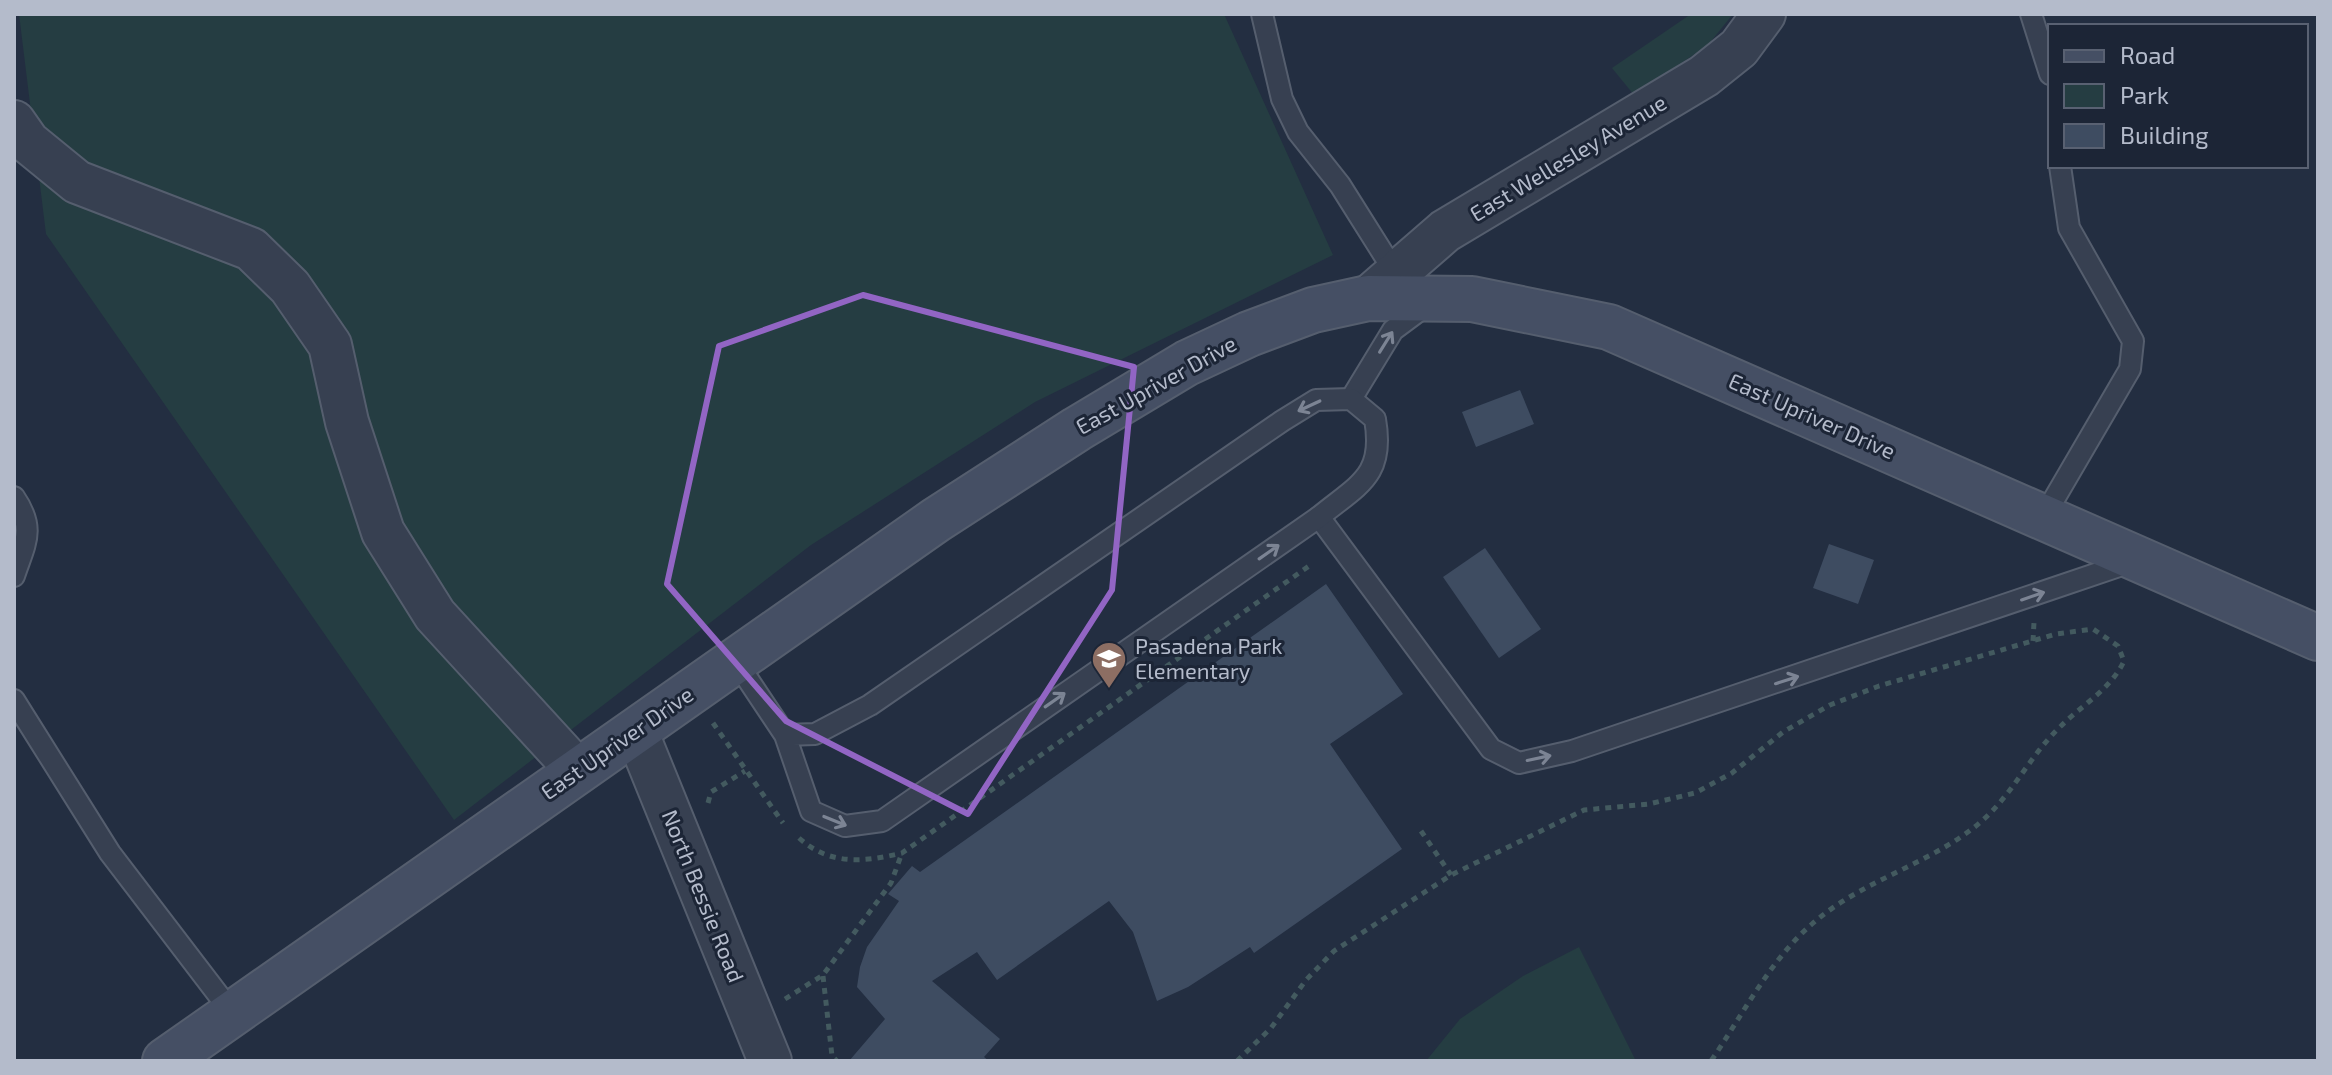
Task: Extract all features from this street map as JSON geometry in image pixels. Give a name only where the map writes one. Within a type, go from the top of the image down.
[{"type":"main road","name":"East Upriver Drive","points":[[165,1061],[936,520],[1187,363],[1275,324],[1382,286],[1436,298],[1472,299],[1529,308],[1609,327],[2318,638]]},
{"type":"street","name":"East Wellesley Avenue","points":[[1382,286],[1445,231],[1704,76],[1739,48],[1764,14]]},
{"type":"street","points":[[14,122],[28,142],[77,182],[251,249],[290,287],[330,345],[347,422],[383,532],[435,615],[578,771]]},
{"type":"street","name":"North Bessie Road","points":[[636,731],[770,1061]]},
{"type":"lane","points":[[1262,14],[1282,99],[1298,132],[1340,185],[1382,286]]},
{"type":"lane","points":[[2031,14],[2048,68]]},
{"type":"lane","points":[[2043,518],[2130,369],[2133,341],[2069,228],[2060,168]]},
{"type":"lane","points":[[1351,399],[1393,330],[1436,298]]},
{"type":"lane","points":[[735,660],[785,735],[811,811],[845,826],[882,821],[1319,517],[1368,477],[1380,448],[1375,419],[1351,399],[1316,400],[870,705],[815,734],[785,735]]},
{"type":"lane","points":[[14,497],[23,509],[29,535],[14,576]]},
{"type":"lane","points":[[1319,517],[1491,749],[1519,763],[1572,751],[2139,560]]},
{"type":"lane","points":[[14,700],[110,853],[233,1014]]},
{"type":"path","points":[[1237,1061],[1271,1028],[1306,980],[1334,951],[1451,875],[1584,810],[1649,804],[1695,793],[1732,773],[1783,732],[1830,705],[1879,686],[2056,634],[2093,629],[2118,646],[2124,661],[2118,675],[2060,727],[2030,760],[2009,793],[1983,820],[1953,842],[1847,897],[1810,925],[1781,958],[1711,1061]]},
{"type":"path","points":[[1421,831],[1451,875]]},
{"type":"path","points":[[784,1000],[798,994],[823,975],[891,883],[902,853]]},
{"type":"path","points":[[823,975],[832,1056],[837,1061]]},
{"type":"highlighted area","points":[[863,295],[1134,367],[1112,590],[968,814],[786,721],[667,584],[719,346]]},
{"type":"green space","points":[[19,14],[1224,14],[1333,255],[1035,402],[811,545],[454,820],[46,234]]},
{"type":"green space","points":[[1691,14],[1733,14],[1708,45],[1634,95],[1612,68]]},
{"type":"green space","points":[[1579,947],[1636,1061],[1426,1061],[1460,1019],[1523,976]]},
{"type":"building","points":[[1520,390],[1534,424],[1476,447],[1462,412]]},
{"type":"building","points":[[1829,544],[1874,560],[1858,604],[1813,588]]},
{"type":"building","points":[[1485,548],[1541,629],[1499,658],[1443,577]]},
{"type":"building","points":[[1326,584],[1403,694],[1330,744],[1402,849],[1254,953],[1250,947],[1188,987],[1157,1001],[1133,932],[1109,901],[997,980],[977,952],[932,981],[1000,1039],[984,1057],[989,1061],[849,1061],[885,1019],[857,987],[860,967],[867,947],[899,901],[888,894],[912,866],[920,872]]},
{"type":"place","name":"Pasadena Park Elementary","points":[[1109,690]]}]
